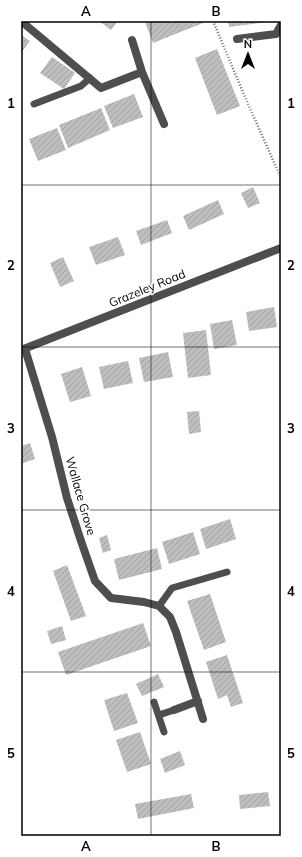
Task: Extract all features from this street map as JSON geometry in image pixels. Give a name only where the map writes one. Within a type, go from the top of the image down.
[{"type":"street","points":[[21,21],[101,88],[142,72]]},
{"type":"street","points":[[237,39],[276,34],[281,25]]},
{"type":"street","points":[[132,40],[142,72],[164,124]]},
{"type":"street","name":"Grazeley Road","points":[[23,350],[281,248]]},
{"type":"street","name":"Wallace Grove","points":[[23,350],[52,437],[67,498],[95,581],[110,598],[144,602],[159,606]]},
{"type":"street","points":[[159,606],[170,617],[176,632],[203,719]]},
{"type":"street","points":[[174,710],[198,701]]},
{"type":"lane","points":[[34,104],[81,86],[90,78]]},
{"type":"lane","points":[[159,606],[172,588],[227,572]]},
{"type":"lane","points":[[154,702],[164,732]]},
{"type":"lane","points":[[159,715],[174,710]]},
{"type":"path","points":[[213,21],[281,178]]},
{"type":"building","points":[[99,21],[118,21],[111,30]]},
{"type":"building","points":[[208,21],[153,43],[145,22]]},
{"type":"building","points":[[228,21],[268,21],[268,22],[229,27]]},
{"type":"building","points":[[21,35],[30,41],[21,53]]},
{"type":"building","points":[[217,49],[240,106],[217,115],[195,58]]},
{"type":"building","points":[[52,57],[75,73],[64,89],[40,73]]},
{"type":"building","points":[[134,94],[143,117],[113,128],[104,106]]},
{"type":"building","points":[[101,108],[110,130],[68,148],[59,125]]},
{"type":"building","points":[[57,128],[66,150],[38,161],[29,139]]},
{"type":"building","points":[[253,187],[260,203],[248,208],[241,193]]},
{"type":"building","points":[[218,200],[224,214],[189,230],[183,216]]},
{"type":"building","points":[[167,220],[172,233],[141,245],[136,231]]},
{"type":"building","points":[[118,237],[125,255],[96,265],[89,247]]},
{"type":"building","points":[[63,257],[74,281],[60,287],[50,263]]},
{"type":"building","points":[[274,307],[277,327],[249,331],[246,312]]},
{"type":"building","points":[[232,320],[237,345],[214,349],[210,324]]},
{"type":"building","points":[[206,330],[211,375],[188,378],[183,333]]},
{"type":"building","points":[[168,352],[173,377],[144,382],[139,358]]},
{"type":"building","points":[[128,361],[133,383],[104,389],[99,367]]},
{"type":"building","points":[[82,367],[91,396],[70,402],[61,374]]},
{"type":"building","points":[[199,411],[201,432],[189,434],[187,412]]},
{"type":"building","points":[[30,443],[35,459],[23,463],[21,458],[21,446]]},
{"type":"building","points":[[230,519],[236,539],[206,549],[200,529]]},
{"type":"building","points":[[193,532],[200,554],[169,564],[162,542]]},
{"type":"building","points":[[107,535],[111,550],[103,553],[99,538]]},
{"type":"building","points":[[157,548],[162,569],[119,580],[114,559]]},
{"type":"building","points":[[67,565],[86,616],[71,621],[53,571]]},
{"type":"building","points":[[210,594],[226,642],[204,650],[187,601]]},
{"type":"building","points":[[143,623],[151,646],[66,675],[58,652]]},
{"type":"building","points":[[62,626],[66,640],[51,644],[47,631]]},
{"type":"building","points":[[227,655],[243,703],[231,707],[227,695],[218,699],[206,662]]},
{"type":"building","points":[[158,674],[164,687],[142,696],[136,684]]},
{"type":"building","points":[[127,693],[138,723],[114,731],[104,700]]},
{"type":"building","points":[[140,732],[151,764],[127,772],[116,740]]},
{"type":"building","points":[[180,751],[185,765],[165,773],[160,759]]},
{"type":"building","points":[[268,792],[270,806],[240,809],[239,795]]},
{"type":"building","points":[[191,794],[194,808],[138,819],[135,804]]}]
